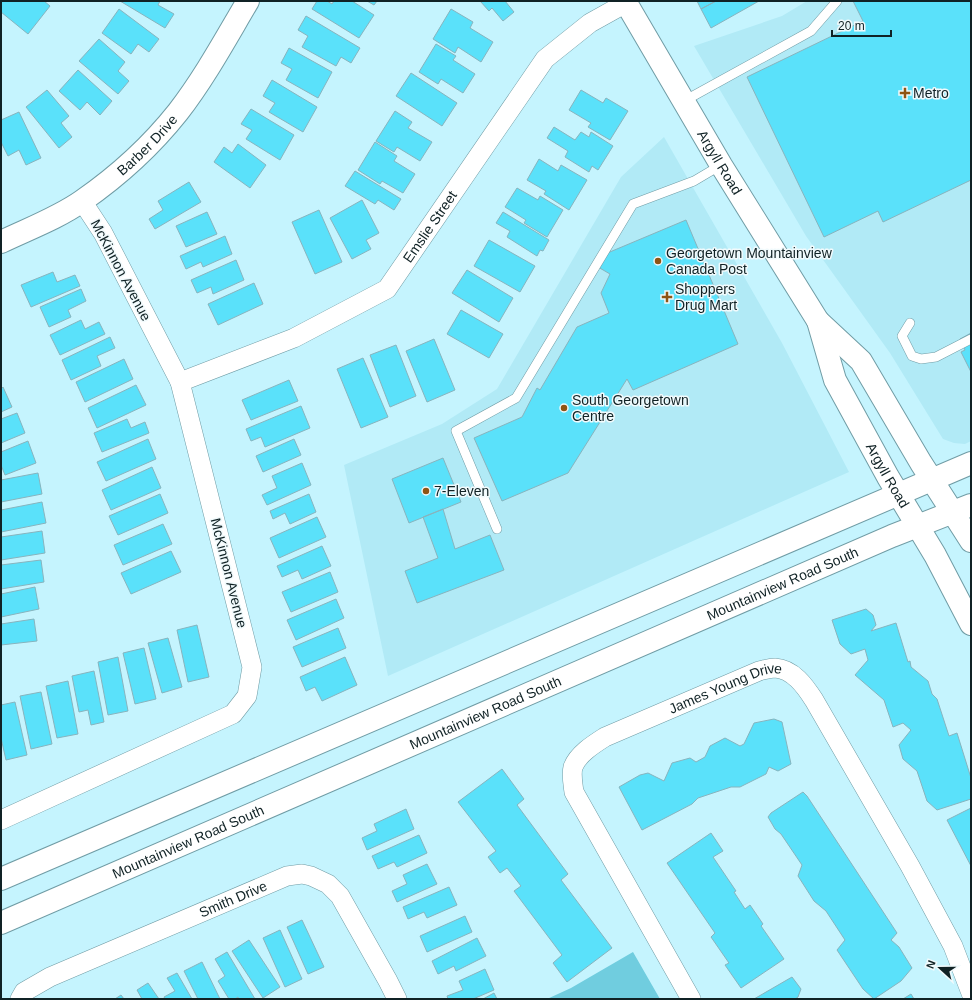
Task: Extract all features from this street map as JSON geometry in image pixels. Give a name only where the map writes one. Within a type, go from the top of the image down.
[{"type":"main road","name":"Barber Drive","points":[[1,242],[61,213],[82,201],[124,168],[144,149],[178,112],[196,87],[248,1]]},
{"type":"main road","name":"Argyll Road","points":[[626,2],[721,165],[818,321],[861,361],[933,480],[962,508],[971,541]]},
{"type":"main road","name":"Argyll Road","points":[[818,321],[835,380],[898,494],[935,555],[971,624]]},
{"type":"main road","points":[[1,879],[971,463]]},
{"type":"main road","name":"Mountainview Road South","points":[[1,923],[610,660],[892,536],[962,508]]},
{"type":"street","name":"Emslie Street","points":[[180,382],[294,338],[387,288],[544,59],[590,23],[626,2]]},
{"type":"street","name":"McKinnon Avenue","points":[[1,820],[234,714],[247,696],[252,667],[180,382],[104,233],[82,201]]},
{"type":"street","name":"James Young Drive","points":[[691,999],[574,792],[572,778],[573,766],[586,750],[605,737],[758,671],[774,668],[784,670],[802,682],[814,700],[910,866],[953,946],[971,993]]},
{"type":"street","name":"Smith Drive","points":[[20,999],[24,992],[50,977],[287,876],[302,874],[328,884],[340,896],[397,999]]},
{"type":"lane","points":[[684,101],[811,32],[837,1]]},
{"type":"lane","points":[[497,529],[456,431],[516,398],[632,204],[694,181],[721,165]]},
{"type":"lane","points":[[910,323],[902,336],[912,356],[921,359],[936,357],[971,339]]},
{"type":"shaded area","points":[[807,1],[971,1],[971,441],[965,444],[954,443],[943,439],[890,353],[806,236],[694,46],[782,16]]},
{"type":"shaded area","points":[[664,137],[782,343],[849,472],[388,676],[344,465],[442,424],[497,389],[621,177]]},
{"type":"shaded area","points":[[633,952],[660,999],[547,999],[571,988]]},
{"type":"building","points":[[1,1],[44,1],[50,6],[28,34],[1,12]]},
{"type":"building","points":[[120,1],[160,1],[158,5],[174,14],[165,28]]},
{"type":"building","points":[[317,1],[327,1],[332,4],[334,1],[352,1],[374,15],[359,38],[312,9]]},
{"type":"building","points":[[367,1],[377,1],[374,5]]},
{"type":"building","points":[[480,1],[505,1],[514,12],[503,21],[492,8],[489,11]]},
{"type":"building","points":[[697,1],[716,1],[701,9]]},
{"type":"building","points":[[716,1],[759,1],[711,28],[701,9]]},
{"type":"building","points":[[853,1],[971,1],[971,180],[883,222],[878,211],[824,237],[747,77],[863,21]]},
{"type":"building","points":[[119,9],[159,39],[149,52],[138,44],[131,54],[102,33]]},
{"type":"building","points":[[451,9],[473,22],[470,28],[493,42],[481,62],[458,47],[455,53],[433,39]]},
{"type":"building","points":[[306,16],[360,48],[351,63],[341,57],[336,66],[302,47],[308,36],[298,30]]},
{"type":"building","points":[[99,39],[125,62],[118,71],[129,81],[118,94],[79,61]]},
{"type":"building","points":[[436,44],[456,56],[453,60],[475,74],[463,93],[441,79],[438,84],[419,72]]},
{"type":"building","points":[[289,48],[332,72],[318,98],[286,80],[292,69],[281,63]]},
{"type":"building","points":[[78,70],[112,101],[100,115],[87,102],[80,110],[59,91]]},
{"type":"building","points":[[411,73],[457,103],[442,126],[396,96]]},
{"type":"building","points":[[272,80],[317,107],[303,132],[269,112],[275,103],[263,96]]},
{"type":"building","points":[[47,90],[69,116],[61,123],[72,137],[59,148],[26,107]]},
{"type":"building","points":[[581,90],[603,103],[606,98],[628,111],[610,140],[588,127],[591,123],[569,110]]},
{"type":"building","points":[[251,109],[294,135],[280,160],[246,139],[252,130],[241,124]]},
{"type":"building","points":[[395,111],[412,122],[408,128],[432,142],[420,161],[397,147],[394,152],[376,141]]},
{"type":"building","points":[[19,112],[41,158],[26,165],[19,150],[8,156],[1,142],[1,120]]},
{"type":"building","points":[[554,127],[575,140],[581,132],[589,137],[591,132],[613,146],[598,170],[592,166],[589,172],[565,157],[568,151],[547,138]]},
{"type":"building","points":[[375,142],[397,156],[394,161],[415,174],[403,193],[382,181],[380,184],[358,170]]},
{"type":"building","points":[[238,144],[266,165],[250,188],[214,162],[224,147],[232,153]]},
{"type":"building","points":[[539,159],[558,171],[561,165],[587,180],[569,210],[544,194],[546,191],[527,180]]},
{"type":"building","points":[[355,171],[401,199],[394,210],[378,200],[375,204],[345,186]]},
{"type":"building","points":[[189,182],[201,202],[155,229],[149,219],[163,210],[158,201]]},
{"type":"building","points":[[517,188],[538,200],[540,196],[563,210],[547,237],[524,223],[526,220],[505,207]]},
{"type":"building","points":[[362,200],[379,233],[366,240],[371,249],[352,259],[330,218]]},
{"type":"building","points":[[319,210],[342,262],[315,274],[292,222]]},
{"type":"building","points":[[207,212],[217,234],[186,247],[176,226]]},
{"type":"building","points":[[503,212],[549,240],[543,251],[540,250],[537,256],[507,237],[510,231],[496,223]]},
{"type":"building","points":[[686,220],[738,344],[633,390],[627,379],[568,473],[502,501],[474,438],[522,417],[537,388],[540,390],[577,327],[609,313],[601,293],[610,274],[598,267],[605,254]]},
{"type":"building","points":[[225,236],[232,254],[203,267],[201,262],[186,269],[180,256]]},
{"type":"building","points":[[489,240],[535,266],[520,292],[474,266]]},
{"type":"building","points":[[236,260],[244,280],[213,294],[211,287],[197,293],[191,280]]},
{"type":"building","points":[[467,270],[513,298],[499,322],[452,293]]},
{"type":"building","points":[[53,272],[57,282],[75,275],[80,286],[31,307],[21,285]]},
{"type":"building","points":[[254,283],[263,304],[218,325],[208,304]]},
{"type":"building","points":[[81,289],[86,301],[68,310],[71,317],[49,327],[40,307]]},
{"type":"building","points":[[461,310],[503,334],[489,358],[447,334]]},
{"type":"building","points":[[81,320],[85,329],[99,322],[105,334],[60,355],[50,335]]},
{"type":"building","points":[[971,333],[971,372],[961,352],[965,350],[960,339]]},
{"type":"building","points":[[110,337],[115,348],[97,356],[101,366],[71,380],[62,360]]},
{"type":"building","points":[[434,339],[455,390],[427,402],[406,351]]},
{"type":"building","points":[[396,345],[416,396],[390,407],[370,355]]},
{"type":"building","points":[[363,358],[388,417],[361,428],[337,369]]},
{"type":"building","points":[[124,359],[133,379],[85,402],[76,382]]},
{"type":"building","points":[[289,380],[298,401],[251,420],[242,400]]},
{"type":"building","points":[[136,385],[146,405],[97,428],[88,408]]},
{"type":"building","points":[[3,387],[12,407],[1,412],[1,389]]},
{"type":"building","points":[[301,406],[310,428],[265,447],[261,437],[251,441],[246,429]]},
{"type":"building","points":[[17,413],[25,433],[1,443],[1,419]]},
{"type":"building","points":[[127,419],[131,428],[145,422],[149,433],[102,452],[94,433]]},
{"type":"building","points":[[148,439],[156,459],[106,481],[97,462]]},
{"type":"building","points":[[294,439],[301,455],[263,472],[256,456]]},
{"type":"building","points":[[28,441],[36,463],[5,475],[1,465],[1,452]]},
{"type":"building","name":"7-Eleven","points":[[443,458],[461,502],[409,523],[392,479]]},
{"type":"building","points":[[302,463],[311,485],[267,505],[262,495],[277,488],[272,476]]},
{"type":"building","points":[[152,467],[161,488],[111,510],[102,490]]},
{"type":"building","points":[[38,473],[42,494],[1,502],[1,480]]},
{"type":"building","points":[[160,494],[168,513],[118,535],[109,516]]},
{"type":"building","points":[[309,494],[316,512],[290,524],[285,513],[273,519],[270,511]]},
{"type":"building","points":[[42,502],[46,523],[1,532],[1,510]]},
{"type":"building","points":[[443,509],[455,549],[490,535],[504,570],[417,603],[405,571],[438,558],[423,517]]},
{"type":"building","points":[[317,517],[326,537],[279,558],[270,538]]},
{"type":"building","points":[[163,524],[172,544],[123,565],[114,545]]},
{"type":"building","points":[[42,531],[45,553],[1,560],[1,537]]},
{"type":"building","points":[[322,546],[331,566],[302,579],[298,570],[282,577],[277,566]]},
{"type":"building","points":[[171,551],[181,572],[131,594],[121,573]]},
{"type":"building","points":[[41,560],[44,582],[1,589],[1,565]]},
{"type":"building","points":[[330,572],[338,592],[291,612],[282,592]]},
{"type":"building","points":[[35,587],[39,609],[1,617],[1,594]]},
{"type":"building","points":[[336,599],[344,618],[296,640],[287,620]]},
{"type":"building","points":[[866,609],[873,615],[876,625],[871,631],[896,623],[908,662],[910,661],[911,667],[928,681],[932,694],[937,699],[949,736],[957,733],[971,778],[971,799],[937,810],[927,801],[917,771],[903,759],[899,745],[911,730],[903,723],[893,727],[884,700],[855,675],[868,660],[865,649],[851,654],[840,644],[832,620]]},
{"type":"building","points":[[34,619],[37,641],[1,645],[1,624]]},
{"type":"building","points":[[197,625],[209,677],[188,682],[177,630]]},
{"type":"building","points":[[338,628],[346,648],[302,667],[293,647]]},
{"type":"building","points":[[168,638],[182,687],[162,693],[148,643]]},
{"type":"building","points":[[144,648],[156,699],[135,704],[123,653]]},
{"type":"building","points":[[118,657],[128,711],[108,715],[98,662]]},
{"type":"building","points":[[345,657],[357,685],[322,701],[315,687],[306,691],[300,677]]},
{"type":"building","points":[[94,671],[104,722],[91,725],[88,710],[79,712],[72,676]]},
{"type":"building","points":[[68,681],[78,734],[57,738],[46,686]]},
{"type":"building","points":[[41,692],[52,744],[31,749],[20,696]]},
{"type":"building","points":[[15,702],[27,755],[6,760],[1,738],[1,705]]},
{"type":"building","points":[[774,719],[782,722],[791,764],[778,771],[769,767],[766,774],[740,787],[731,787],[698,798],[692,804],[642,830],[619,787],[640,775],[648,773],[664,781],[672,763],[690,758],[696,762],[705,757],[710,746],[725,738],[740,746],[744,744],[754,723]]},
{"type":"building","points":[[502,769],[524,799],[517,805],[568,874],[561,880],[612,948],[567,982],[553,963],[562,955],[514,891],[521,886],[507,868],[500,873],[488,857],[496,851],[458,802]]},
{"type":"building","points":[[803,792],[897,933],[891,940],[899,947],[912,968],[901,981],[874,999],[863,989],[837,950],[845,940],[826,911],[814,901],[798,876],[802,865],[781,834],[775,829],[768,817],[771,813]]},
{"type":"building","points":[[971,808],[971,866],[947,820]]},
{"type":"building","points":[[406,809],[414,829],[367,850],[362,838],[377,831],[374,824]]},
{"type":"building","points":[[711,833],[723,851],[713,857],[736,891],[734,892],[745,909],[750,905],[763,924],[761,926],[784,959],[741,988],[725,965],[729,963],[711,937],[715,933],[667,863]]},
{"type":"building","points":[[419,835],[427,853],[397,867],[394,862],[378,869],[372,856]]},
{"type":"building","points":[[427,864],[437,884],[397,902],[392,891],[407,884],[403,875]]},
{"type":"building","points":[[449,887],[457,905],[427,918],[424,912],[408,919],[403,907]]},
{"type":"building","points":[[465,916],[472,932],[427,952],[420,936]]},
{"type":"building","points":[[302,920],[324,967],[308,974],[287,927]]},
{"type":"building","points":[[280,930],[302,979],[285,987],[263,938]]},
{"type":"building","points":[[477,938],[486,956],[456,971],[454,966],[438,974],[432,961]]},
{"type":"building","points":[[249,940],[280,987],[263,998],[232,951]]},
{"type":"building","points":[[227,952],[255,999],[239,999],[238,997],[235,999],[229,999],[218,981],[225,976],[215,959]]},
{"type":"building","points":[[202,962],[220,999],[198,999],[184,971]]},
{"type":"building","points":[[485,969],[494,990],[473,999],[448,999],[447,996],[463,990],[459,981]]},
{"type":"building","points":[[177,973],[192,999],[165,999],[164,997],[175,991],[167,978]]},
{"type":"building","points":[[792,977],[801,989],[798,997],[795,999],[754,999]]},
{"type":"building","points":[[148,983],[159,999],[142,999],[137,990]]},
{"type":"building","points":[[494,993],[497,999],[483,999]]},
{"type":"building","points":[[911,994],[914,999],[903,999]]},
{"type":"building","points":[[121,995],[124,999],[115,999]]},
{"type":"place","name":"Metro","points":[[905,93]]},
{"type":"place","name":"Georgetown Mountainview Canada Post","points":[[658,261]]},
{"type":"place","name":"Shoppers Drug Mart","points":[[667,297]]},
{"type":"place","name":"South Georgetown Centre","points":[[564,408]]},
{"type":"place","name":"7-Eleven","points":[[426,491]]}]
